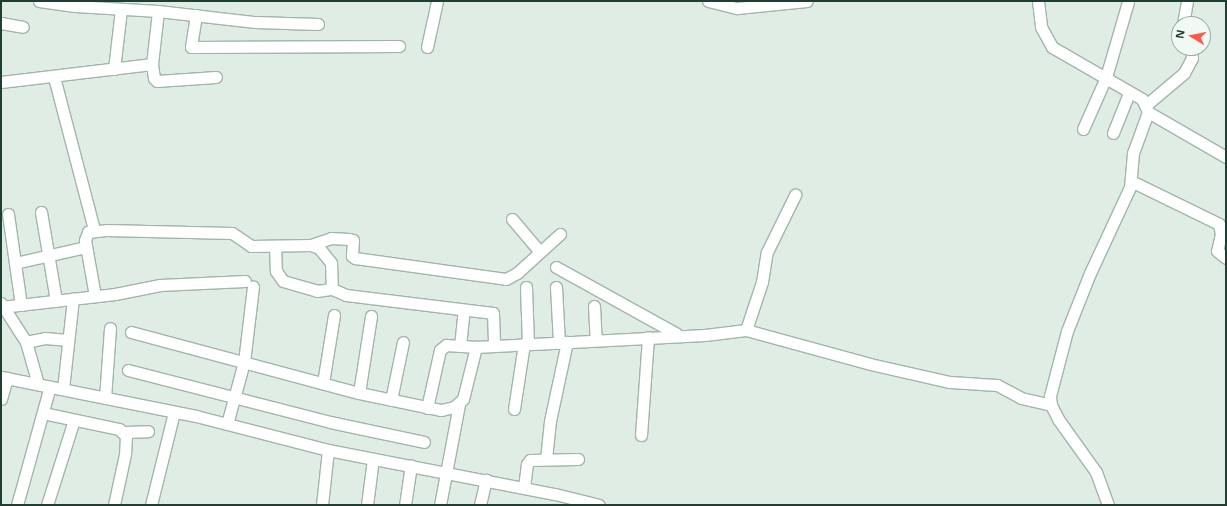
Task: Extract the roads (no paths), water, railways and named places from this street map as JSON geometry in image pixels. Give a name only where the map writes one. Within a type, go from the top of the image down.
[{"type":"street","points":[[39,1],[158,11],[255,22],[318,24]]},
{"type":"street","points":[[427,47],[437,1]]},
{"type":"street","points":[[708,1],[737,8],[807,2]]},
{"type":"street","points":[[1038,1],[1038,13],[1046,40],[1063,55],[1106,77],[1129,93],[1142,99],[1147,108],[1226,156]]},
{"type":"street","points":[[1184,16],[1187,1]]},
{"type":"street","points":[[1083,129],[1106,77],[1128,2]]},
{"type":"street","points":[[114,69],[120,9]]},
{"type":"street","points":[[158,11],[152,64],[154,78],[158,81],[216,77]]},
{"type":"street","points":[[196,15],[191,47],[399,46]]},
{"type":"street","points":[[1,23],[23,27]]},
{"type":"street","points":[[1108,505],[1096,472],[1050,405],[1051,384],[1067,331],[1131,181],[1133,153],[1147,108],[1184,73],[1192,56]]},
{"type":"street","points":[[1,82],[54,77],[152,64]]},
{"type":"street","points":[[54,77],[94,230]]},
{"type":"street","points":[[1113,133],[1129,93]]},
{"type":"street","points":[[1131,181],[1219,224],[1220,234],[1217,251],[1226,258]]},
{"type":"street","points":[[746,330],[762,282],[767,252],[795,194]]},
{"type":"street","points":[[41,212],[56,301]]},
{"type":"street","points":[[8,214],[21,305]]},
{"type":"street","points":[[512,219],[540,252]]},
{"type":"street","points":[[95,296],[85,235],[94,230],[232,233],[251,246],[311,245],[330,238],[349,239],[353,240],[352,256],[355,258],[498,279],[511,277],[560,234]]},
{"type":"street","points":[[311,245],[319,248],[331,263],[332,289]]},
{"type":"street","points":[[275,246],[276,271],[283,281],[317,291],[332,289],[346,295],[493,313],[494,346]]},
{"type":"street","points":[[15,263],[86,247]]},
{"type":"street","points":[[556,267],[677,335]]},
{"type":"street","points":[[2,305],[21,305],[73,299],[160,285],[249,284],[244,362],[227,424]]},
{"type":"street","points":[[514,409],[526,344],[526,287]]},
{"type":"street","points":[[546,459],[550,421],[563,342],[556,287]]},
{"type":"street","points":[[63,389],[73,299]]},
{"type":"street","points":[[2,305],[26,342],[38,384]]},
{"type":"street","points":[[594,306],[596,340]]},
{"type":"street","points":[[460,346],[464,310]]},
{"type":"street","points":[[323,383],[334,315]]},
{"type":"street","points":[[359,393],[371,316]]},
{"type":"street","points":[[105,398],[110,328]]},
{"type":"street","points":[[427,408],[440,350],[446,344],[476,347],[677,335],[705,335],[746,330],[950,382],[997,385],[1021,398],[1050,405]]},
{"type":"street","points":[[131,332],[359,393],[427,408],[447,409],[459,404]]},
{"type":"street","points":[[641,435],[648,337]]},
{"type":"street","points":[[26,342],[45,338],[68,340]]},
{"type":"street","points":[[391,400],[403,342]]},
{"type":"street","points":[[440,505],[459,404],[463,399],[476,347]]},
{"type":"street","points":[[128,370],[234,396],[365,431],[424,442]]},
{"type":"street","points":[[1,399],[4,378],[50,386],[227,424],[328,450],[447,472],[599,505]]},
{"type":"street","points":[[17,505],[50,386]]},
{"type":"street","points":[[151,505],[174,412]]},
{"type":"street","points":[[43,413],[124,432],[148,431]]},
{"type":"street","points":[[47,505],[74,420]]},
{"type":"street","points":[[114,505],[127,443],[124,432]]},
{"type":"street","points":[[322,505],[328,450]]},
{"type":"street","points":[[367,505],[373,459]]},
{"type":"street","points":[[524,488],[527,464],[530,460],[578,459]]},
{"type":"street","points":[[405,505],[411,465]]},
{"type":"street","points":[[480,505],[486,480]]}]
